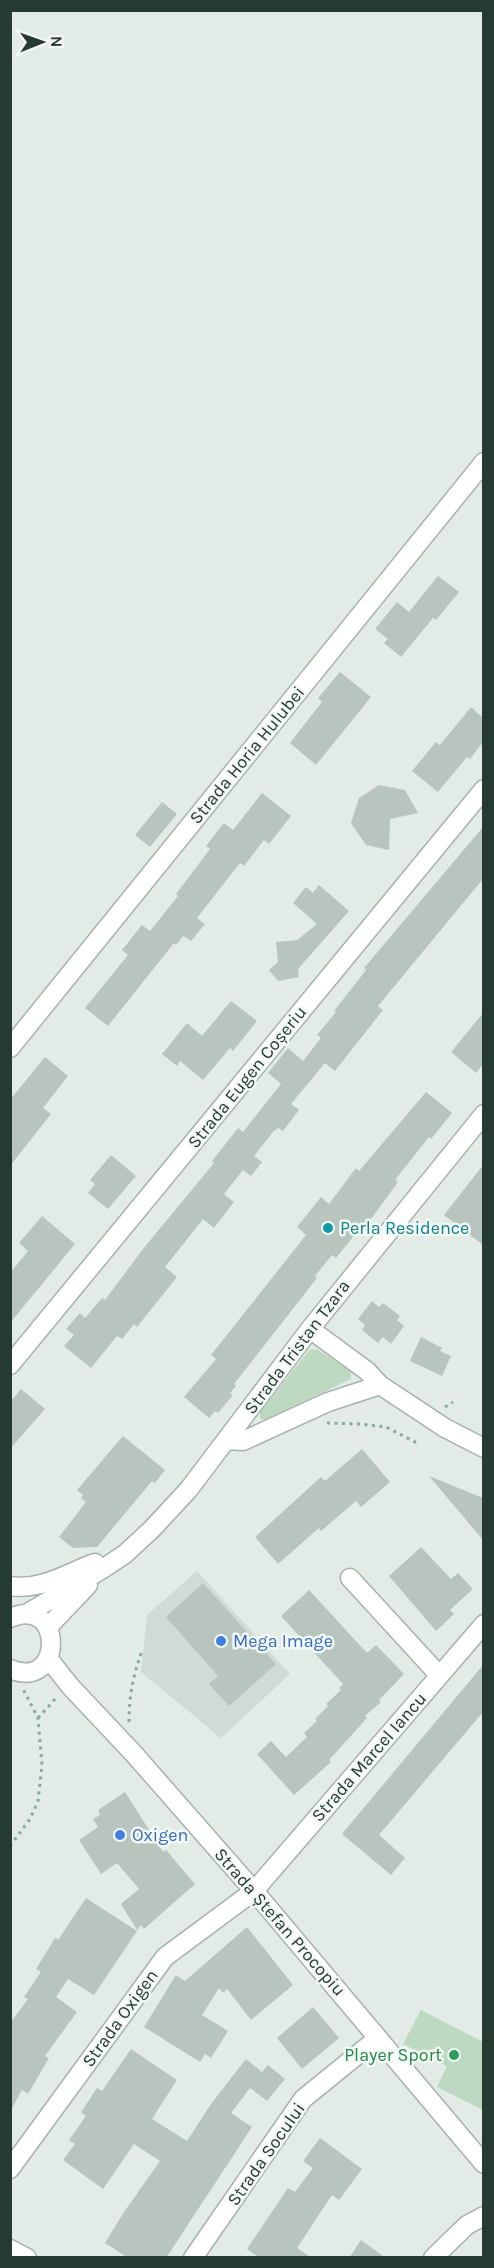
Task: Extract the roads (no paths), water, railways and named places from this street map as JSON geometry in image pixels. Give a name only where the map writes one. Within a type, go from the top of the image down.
[{"type":"street","name":"Strada Horia Hulubei","points":[[10,1048],[483,462]]},
{"type":"street","name":"Strada Eugen Coșeriu","points":[[10,1365],[483,789]]},
{"type":"street","name":"Strada Tristan Tzara","points":[[16,1615],[101,1570],[125,1554],[152,1529],[189,1489],[310,1329],[483,1114]]},
{"type":"street","points":[[310,1329],[367,1371],[380,1385],[445,1428],[483,1448]]},
{"type":"street","points":[[226,1440],[243,1441],[328,1402],[380,1385]]},
{"type":"street","points":[[10,1586],[27,1588],[44,1584],[125,1554]]},
{"type":"street","name":"Strada Tristan Tzara","points":[[48,1627],[101,1570]]},
{"type":"street","points":[[350,1578],[439,1675]]},
{"type":"street","points":[[16,1615],[34,1616],[48,1627],[53,1643],[44,1664],[21,1671]]},
{"type":"street","name":"Strada Marcel Iancu","points":[[254,1891],[483,1624]]},
{"type":"street","name":"Strada Ștefan Procopiu","points":[[48,1658],[69,1686],[134,1754],[254,1891],[483,2164]]},
{"type":"street","name":"Strada Ștefan Procopiu","points":[[21,1671],[69,1686]]},
{"type":"street","name":"Strada Oxigen","points":[[10,2169],[165,1957],[254,1891]]},
{"type":"street","name":"Strada Socului","points":[[193,2258],[303,2099],[378,2038]]},
{"type":"street","points":[[433,2258],[467,2225],[483,2216]]},
{"type":"street","points":[[10,2249],[27,2258]]},
{"type":"place","name":"Perla Residence","points":[[328,1228]]},
{"type":"place","name":"Mega Image","points":[[221,1641]]},
{"type":"place","name":"Oxigen","points":[[120,1835]]},
{"type":"place","name":"Player Sport","points":[[454,2055]]}]
